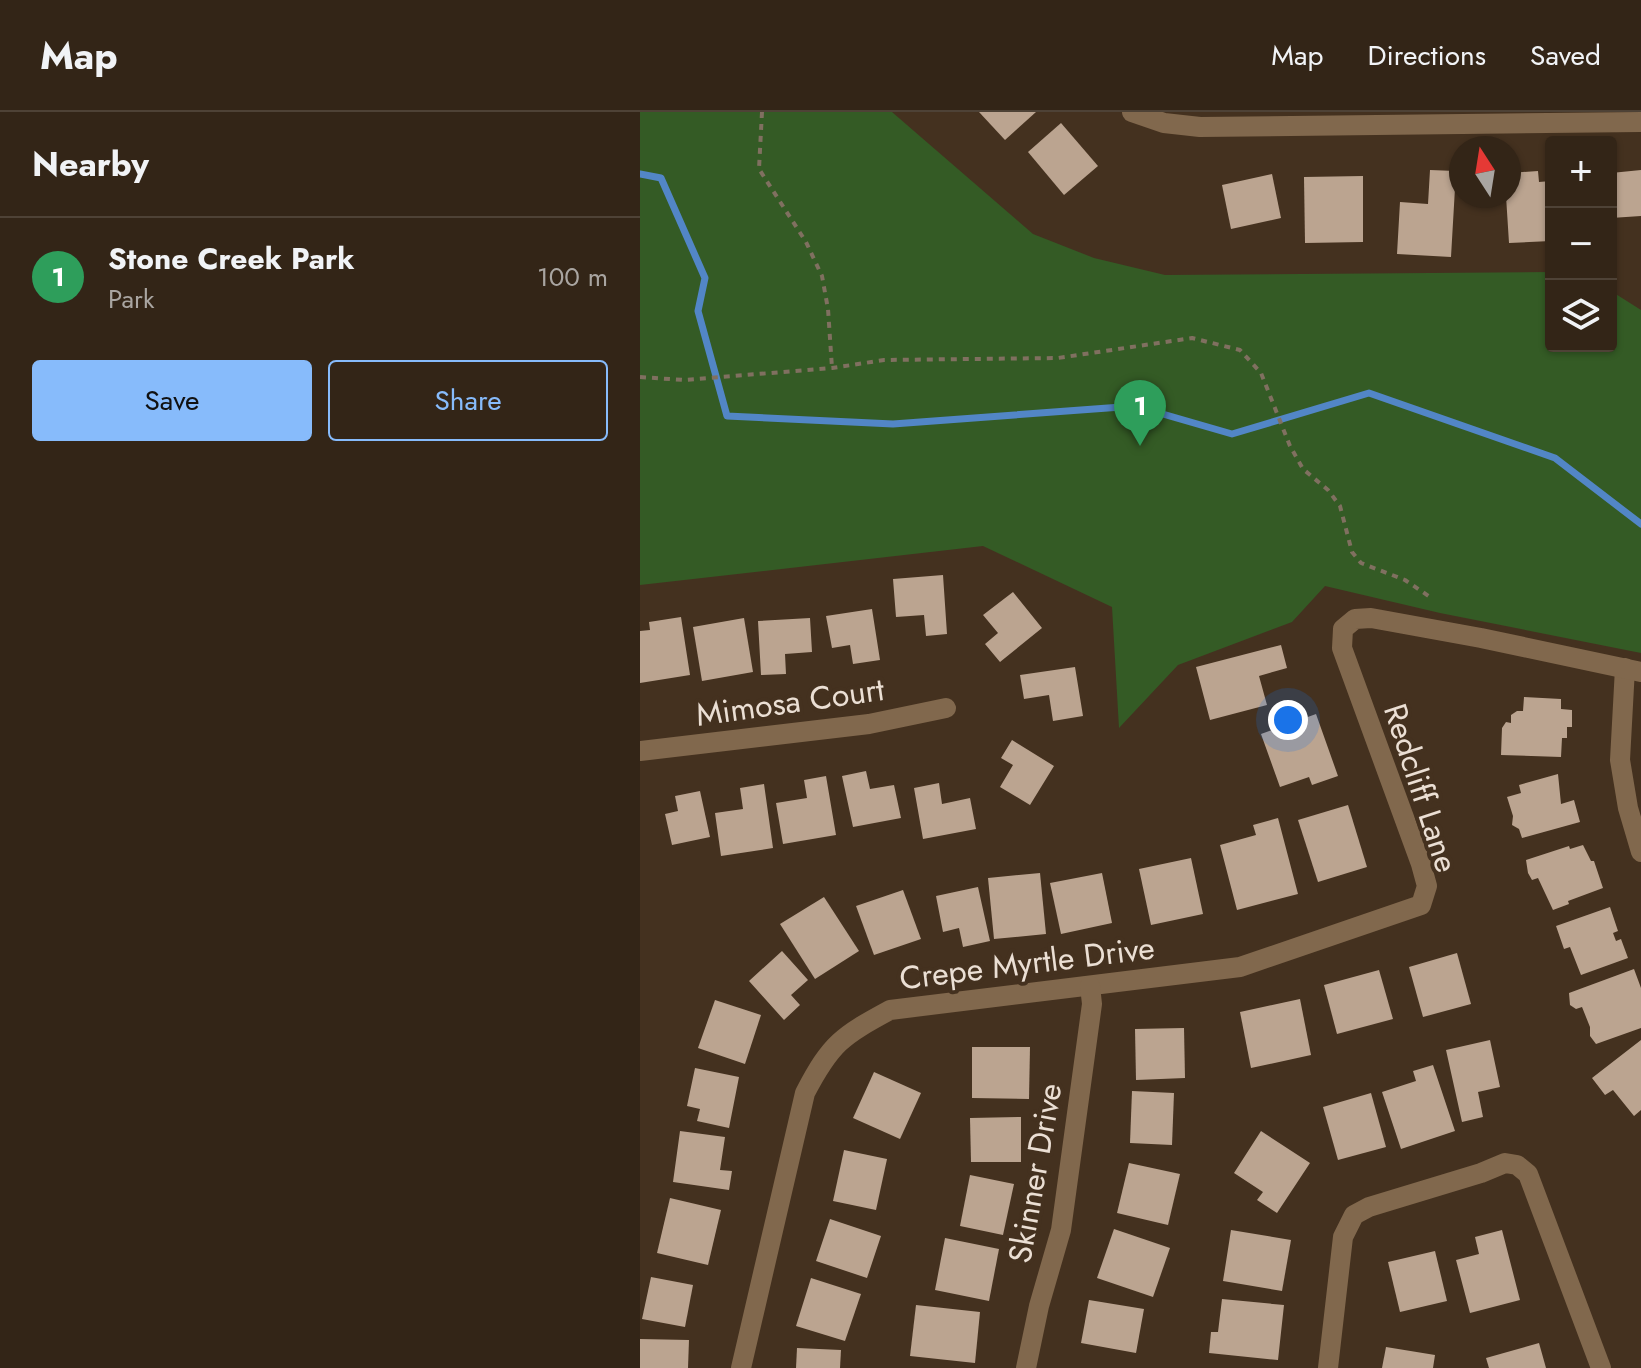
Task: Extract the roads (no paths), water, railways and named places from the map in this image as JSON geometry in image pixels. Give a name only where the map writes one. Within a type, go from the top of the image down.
[{"type":"street","points":[[1132,112],[1164,123],[1200,127],[1641,122]]},
{"type":"street","name":"Redcliff Lane","points":[[1240,967],[1421,905],[1427,886],[1421,864],[1342,648],[1343,629],[1355,619],[1371,618],[1633,670]]},
{"type":"street","points":[[1633,670],[1620,760],[1628,808],[1641,852]]},
{"type":"street","name":"Mimosa Court","points":[[640,751],[869,724],[946,708]]},
{"type":"street","name":"Crepe Myrtle Drive","points":[[741,1368],[805,1093],[822,1060],[841,1039],[890,1010],[1240,967]]},
{"type":"street","name":"Skinner Drive","points":[[1026,1368],[1039,1306],[1061,1230],[1092,1004],[1090,986]]},
{"type":"street","points":[[1328,1368],[1343,1237],[1354,1215],[1369,1207],[1505,1163],[1517,1165],[1528,1174],[1601,1368]]},
{"type":"waterway","points":[[640,174],[661,178],[705,278],[698,311],[727,416],[893,424],[1135,406],[1232,434],[1369,393],[1555,458],[1641,524]]},
{"type":"place","name":"Stone Creek Park","points":[[1140,446]]}]
